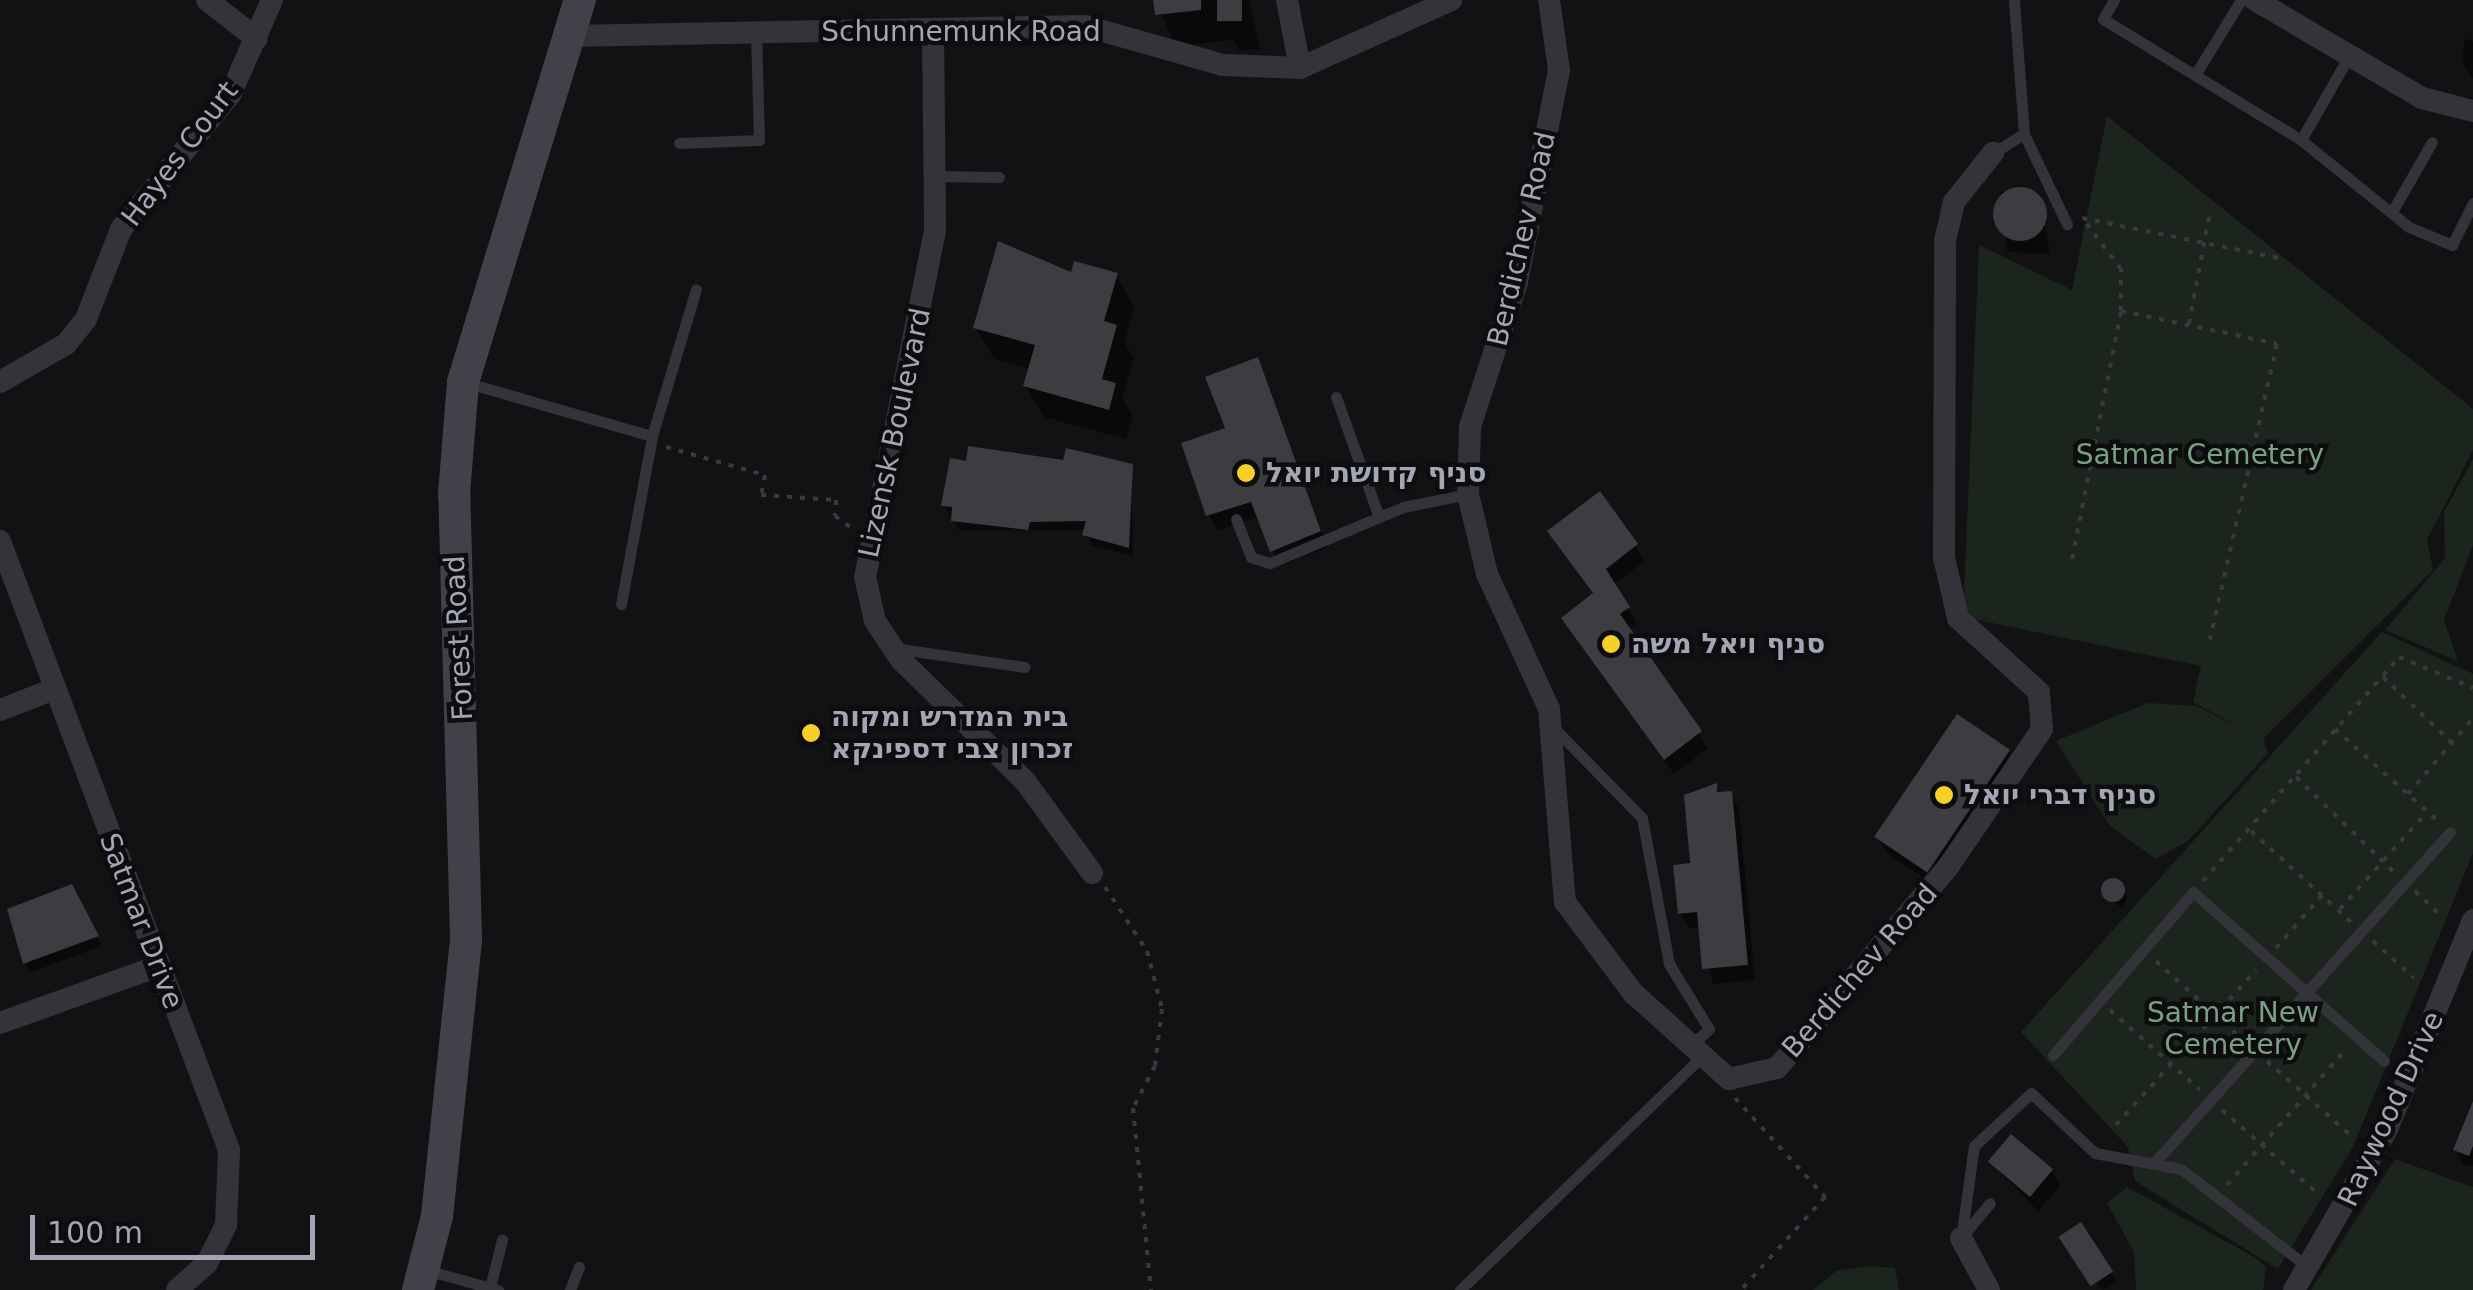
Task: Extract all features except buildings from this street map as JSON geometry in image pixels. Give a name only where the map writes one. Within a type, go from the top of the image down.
[{"type":"street","points":[[207,0],[256,39]]},
{"type":"street","name":"Hayes Court","points":[[0,382],[66,344],[86,319],[121,229],[231,93],[272,0]]},
{"type":"street","name":"Forest Road","points":[[422,1280],[466,940],[454,494],[463,382],[580,0]]},
{"type":"street","points":[[1287,0],[1300,68]]},
{"type":"street","name":"Schunnemunk Road","points":[[569,36],[1085,26],[1223,65],[1300,68],[1451,0]]},
{"type":"street","name":"Berdichev Road","points":[[1549,0],[1560,70],[1517,282],[1470,426],[1468,494],[1487,574],[1552,726],[1565,902],[1632,994],[1693,1053],[1729,1080],[1777,1068],[1948,867],[2042,729],[2039,692],[1958,618],[1944,558],[1945,241],[1954,202],[1993,153]]},
{"type":"street","points":[[2254,0],[2422,98],[2473,110]]},
{"type":"street","name":"Lizensk Boulevard","points":[[933,31],[934,176],[925,300],[868,531],[865,576],[893,648],[1025,781],[1092,872]]},
{"type":"street","name":"Satmar Drive","points":[[0,541],[232,1174],[217,1247],[177,1290]]},
{"type":"street","points":[[0,710],[54,689]]},
{"type":"street","name":"Raywood Drive","points":[[2294,1290],[2311,1270],[2387,1130],[2473,920]]},
{"type":"street","points":[[0,1023],[158,966]]},
{"type":"street","points":[[1961,1238],[1989,1290]]},
{"type":"lane","points":[[2014,0],[2024,134],[2067,224]]},
{"type":"lane","points":[[2114,0],[2103,19],[2301,140],[2393,210],[2452,245],[2473,203]]},
{"type":"lane","points":[[2195,75],[2241,0]]},
{"type":"lane","points":[[679,144],[759,140],[756,33]]},
{"type":"lane","points":[[2301,140],[2348,58]]},
{"type":"lane","points":[[1993,153],[2024,134]]},
{"type":"lane","points":[[2393,210],[2432,142]]},
{"type":"lane","points":[[934,176],[999,177]]},
{"type":"lane","points":[[621,604],[652,436],[696,289]]},
{"type":"lane","points":[[463,382],[652,436]]},
{"type":"lane","points":[[1336,397],[1379,516]]},
{"type":"lane","points":[[1236,519],[1252,557],[1270,563],[1379,516],[1468,494]]},
{"type":"lane","points":[[893,648],[1025,667]]},
{"type":"lane","points":[[1460,1290],[1693,1053],[1709,1028],[1669,964],[1642,818],[1552,726]]},
{"type":"lane","points":[[2156,1160],[2450,832]]},
{"type":"lane","points":[[2053,1055],[2193,892],[2384,1061]]},
{"type":"lane","points":[[1961,1238],[1974,1146],[2023,1094],[2039,1098],[2098,1155],[2156,1160],[2210,1187],[2311,1270]]},
{"type":"lane","points":[[1961,1238],[1990,1203]]},
{"type":"lane","points":[[422,1280],[494,1289],[502,1240]]},
{"type":"lane","points":[[570,1290],[578,1267]]},
{"type":"path","points":[[2190,324],[2210,212]]},
{"type":"path","points":[[2072,559],[2122,311],[2121,269],[2082,218],[2279,258]]},
{"type":"path","points":[[2122,311],[2277,344],[2210,639]]},
{"type":"path","points":[[652,436],[674,454],[765,474],[760,496],[836,500],[848,529],[868,531]]},
{"type":"path","points":[[2193,892],[2296,777],[2301,760],[2399,657],[2473,688]]},
{"type":"path","points":[[2382,676],[2452,743]]},
{"type":"path","points":[[2408,794],[2473,718]]},
{"type":"path","points":[[2334,729],[2450,832]]},
{"type":"path","points":[[2294,754],[2301,760]]},
{"type":"path","points":[[2296,777],[2439,914]]},
{"type":"path","points":[[2339,910],[2427,812]]},
{"type":"path","points":[[2250,830],[2414,978]]},
{"type":"path","points":[[1092,872],[1146,950],[1162,1009],[1156,1066],[1133,1108],[1151,1290]]},
{"type":"path","points":[[2116,1125],[2322,895]]},
{"type":"path","points":[[2224,1188],[2357,1037]]},
{"type":"path","points":[[1729,1080],[1735,1100],[1825,1197],[1741,1290]]},
{"type":"green space","name":"Satmar Cemetery","points":[[2107,116],[2473,409],[2473,450],[2427,540],[2433,570],[2263,739],[2268,753],[2189,840],[2156,859],[2110,826],[2056,741],[2148,703],[2197,706],[2248,732],[2193,702],[2201,666],[1963,617],[1979,245],[2072,290]]},
{"type":"green space","points":[[2473,459],[2473,545],[2444,620],[2458,661],[2385,630],[2445,558],[2444,512]]},
{"type":"green space","name":"Satmar New Cemetery","points":[[2382,632],[2473,674],[2473,853],[2353,1147],[2278,1269],[2135,1181],[2128,1147],[2021,1032]]},
{"type":"green space","points":[[2395,1159],[2473,1187],[2473,1290],[2311,1290]]},
{"type":"green space","points":[[2127,1187],[2256,1258],[2266,1268],[2263,1290],[2136,1290],[2134,1252],[2107,1203]]},
{"type":"green space","points":[[1868,1266],[1895,1268],[1899,1290],[1813,1290],[1836,1271]]},
{"type":"place","name":"סניף קדושת יואל","points":[[1246,473]]},
{"type":"place","name":"סניף ויאל משה","points":[[1611,644]]},
{"type":"place","name":"בית המדרש ומקוה זכרון צבי דספינקא","points":[[811,733]]},
{"type":"place","name":"סניף דברי יואל","points":[[1944,795]]}]
